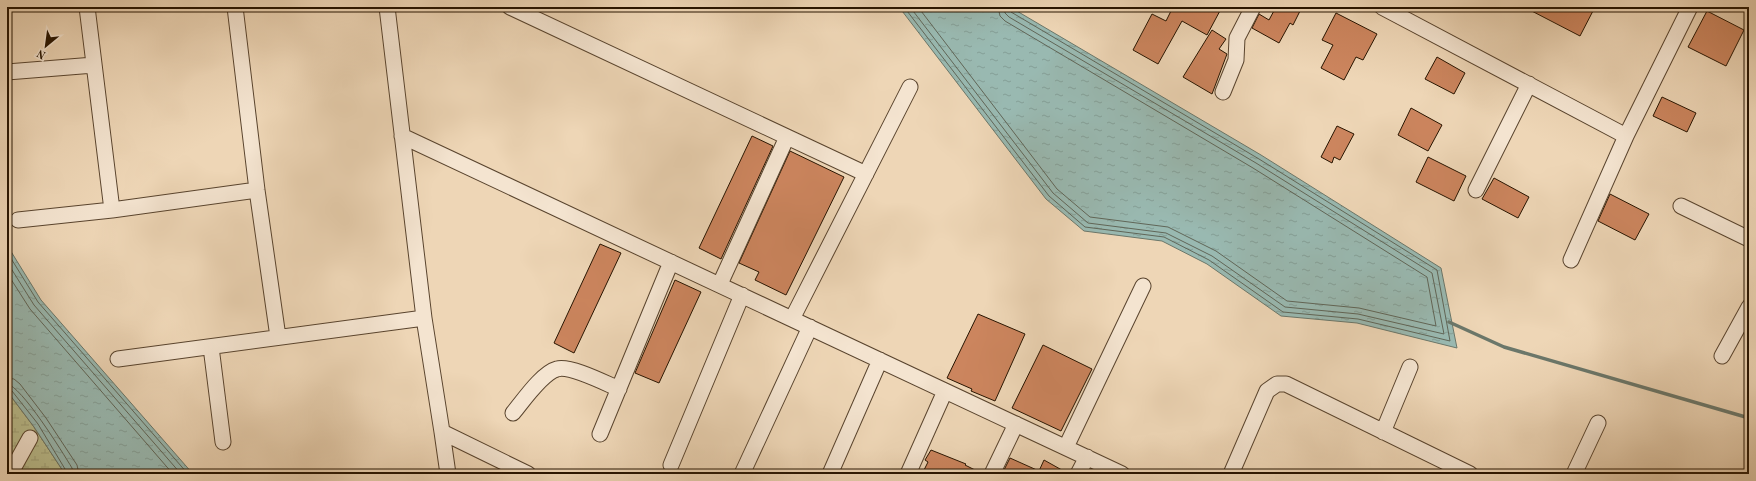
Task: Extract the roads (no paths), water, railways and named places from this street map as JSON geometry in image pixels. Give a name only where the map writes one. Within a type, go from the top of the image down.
[{"type":"street","points":[[87,7],[112,210]]},
{"type":"street","points":[[235,7],[257,190],[278,338]]},
{"type":"street","points":[[386,7],[424,318],[448,474]]},
{"type":"street","points":[[510,7],[866,174]]},
{"type":"street","points":[[1223,92],[1236,60],[1237,38],[1253,7]]},
{"type":"street","points":[[1382,7],[1626,136]]},
{"type":"street","points":[[1571,260],[1684,9]]},
{"type":"street","points":[[7,72],[94,65]]},
{"type":"street","points":[[1476,190],[1529,84]]},
{"type":"street","points":[[792,319],[910,87]]},
{"type":"street","points":[[402,136],[1122,474]]},
{"type":"street","points":[[720,284],[787,136]]},
{"type":"street","points":[[18,220],[112,210],[257,190]]},
{"type":"street","points":[[1681,206],[1749,239]]},
{"type":"street","points":[[600,434],[671,262]]},
{"type":"street","points":[[1066,447],[1143,286]]},
{"type":"street","points":[[671,466],[742,295]]},
{"type":"street","points":[[1722,356],[1749,307]]},
{"type":"street","points":[[118,359],[424,318]]},
{"type":"street","points":[[742,474],[810,327]]},
{"type":"street","points":[[211,346],[223,442]]},
{"type":"street","points":[[830,474],[880,360]]},
{"type":"street","points":[[1383,432],[1410,366]]},
{"type":"street","points":[[513,412],[547,374],[558,368],[569,369],[619,388]]},
{"type":"street","points":[[1231,474],[1267,391],[1277,384],[1286,384],[1470,474]]},
{"type":"street","points":[[908,474],[945,391]]},
{"type":"street","points":[[1574,474],[1598,423]]},
{"type":"street","points":[[992,474],[1016,424]]},
{"type":"street","points":[[442,432],[528,474]]},
{"type":"street","points":[[10,474],[30,438]]},
{"type":"street","points":[[1078,474],[1087,457]]},
{"type":"water","points":[[899,7],[1010,7],[1261,155],[1441,268],[1457,348],[1357,323],[1281,316],[1207,264],[1162,241],[1084,231],[1046,199]]},
{"type":"water","points":[[7,245],[41,300],[193,474],[65,474],[34,427],[7,391]]},
{"type":"waterway","points":[[1449,322],[1504,347],[1749,418]]}]
